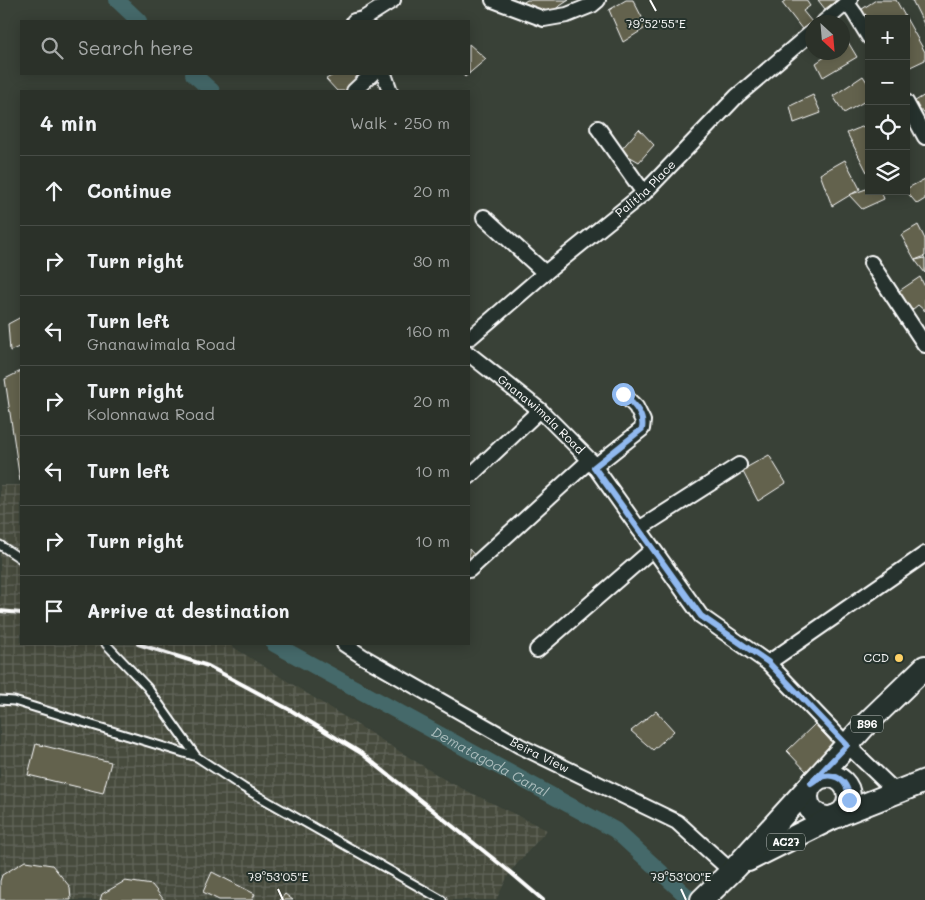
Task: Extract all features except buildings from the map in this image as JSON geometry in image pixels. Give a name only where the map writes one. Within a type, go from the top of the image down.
[{"type":"main road","name":"B96","points":[[702,900],[733,869],[867,723],[925,667]]},
{"type":"main road","points":[[830,775],[843,781],[849,793],[849,800],[842,812],[829,818],[822,817],[811,810],[806,796],[811,783],[817,778],[830,775]]},
{"type":"main road","name":"AC27","points":[[733,869],[836,816],[925,781]]},
{"type":"street","points":[[361,20],[393,0]]},
{"type":"street","points":[[493,0],[544,19],[567,15],[592,5],[598,0]]},
{"type":"street","points":[[832,15],[848,1],[865,31]]},
{"type":"street","name":"Palitha Place","points":[[471,337],[644,193],[737,96],[805,38]]},
{"type":"street","points":[[355,90],[371,75]]},
{"type":"street","points":[[384,75],[390,90]]},
{"type":"street","points":[[908,105],[925,137]]},
{"type":"street","points":[[598,128],[644,193]]},
{"type":"street","points":[[484,216],[545,274]]},
{"type":"street","points":[[871,263],[925,345]]},
{"type":"street","name":"Gnanawimala Road","points":[[470,355],[540,410],[592,464],[701,616],[768,662],[847,745],[897,793]]},
{"type":"street","points":[[470,569],[592,464],[642,429],[643,421],[636,407],[623,394]]},
{"type":"street","points":[[470,476],[540,410]]},
{"type":"street","points":[[639,529],[739,465]]},
{"type":"street","points":[[537,650],[653,549]]},
{"type":"street","points":[[768,662],[925,554]]},
{"type":"street","name":"Beira View","points":[[346,645],[520,746],[677,822],[733,869]]},
{"type":"lane","points":[[0,545],[20,557]]},
{"type":"lane","points":[[107,645],[147,687],[197,757]]},
{"type":"lane","points":[[0,700],[14,700],[197,757],[244,788],[442,900]]},
{"type":"shaded area","points":[[0,485],[20,485],[20,645],[231,645],[447,781],[547,830],[510,872],[496,900],[0,900]]},
{"type":"waterway","name":"Dematagoda Canal","points":[[117,0],[138,20]]},
{"type":"waterway","name":"Dematagoda Canal","points":[[194,75],[211,90]]},
{"type":"waterway","name":"Dematagoda Canal","points":[[276,645],[615,830],[691,900]]},
{"type":"railway","points":[[0,611],[20,613]]},
{"type":"railway","points":[[141,645],[208,666],[292,711],[361,753],[543,900]]},
{"type":"place","name":"CCD","points":[[899,658]]},
{"type":"route","points":[[623,394],[636,407],[643,421],[642,429],[594,467],[701,616],[768,662],[847,745],[811,783],[823,776],[837,777],[847,787],[849,800]]}]
